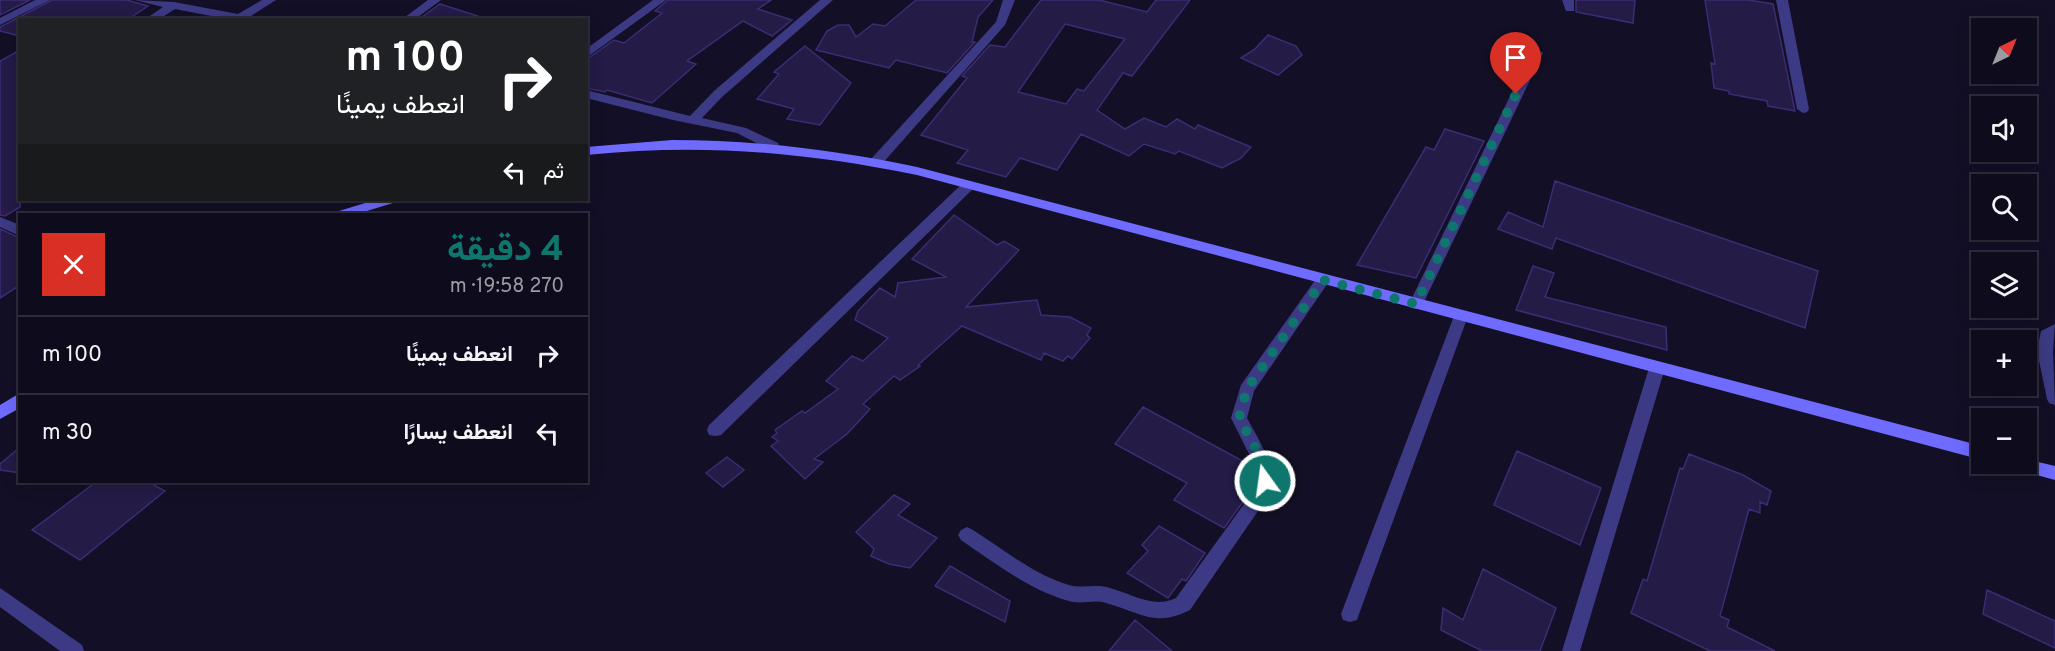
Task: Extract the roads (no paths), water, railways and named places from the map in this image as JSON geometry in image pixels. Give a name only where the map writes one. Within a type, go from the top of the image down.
[{"type":"main road","points":[[588,151],[705,142],[773,146],[876,162],[1971,450]]},
{"type":"main road","points":[[347,213],[385,201]]},
{"type":"main road","points":[[0,413],[18,400]]},
{"type":"main road","points":[[2037,468],[2055,473]]},
{"type":"street","points":[[0,22],[44,0]]},
{"type":"street","points":[[141,0],[245,18]]},
{"type":"street","points":[[241,17],[270,0]]},
{"type":"street","points":[[409,18],[435,0]]},
{"type":"street","points":[[588,54],[660,0]]},
{"type":"street","points":[[693,121],[718,94],[827,0]]},
{"type":"street","points":[[876,162],[1001,23],[1009,0]]},
{"type":"street","points":[[1782,0],[1803,110]]},
{"type":"street","points":[[152,18],[174,5]]},
{"type":"street","points":[[1416,304],[1536,53]]},
{"type":"street","points":[[588,95],[693,121],[746,131],[773,146]]},
{"type":"street","points":[[715,430],[969,185]]},
{"type":"street","points":[[0,222],[18,230]]},
{"type":"street","points":[[967,535],[1027,574],[1075,595],[1102,593],[1154,612],[1174,610],[1183,604],[1260,495],[1265,481],[1262,460],[1239,418],[1247,389],[1323,280]]},
{"type":"street","points":[[1350,614],[1461,316]]},
{"type":"street","points":[[2055,330],[2046,335],[2045,351],[2055,399]]},
{"type":"street","points":[[1571,651],[1657,368]]},
{"type":"street","points":[[0,596],[75,651]]}]
